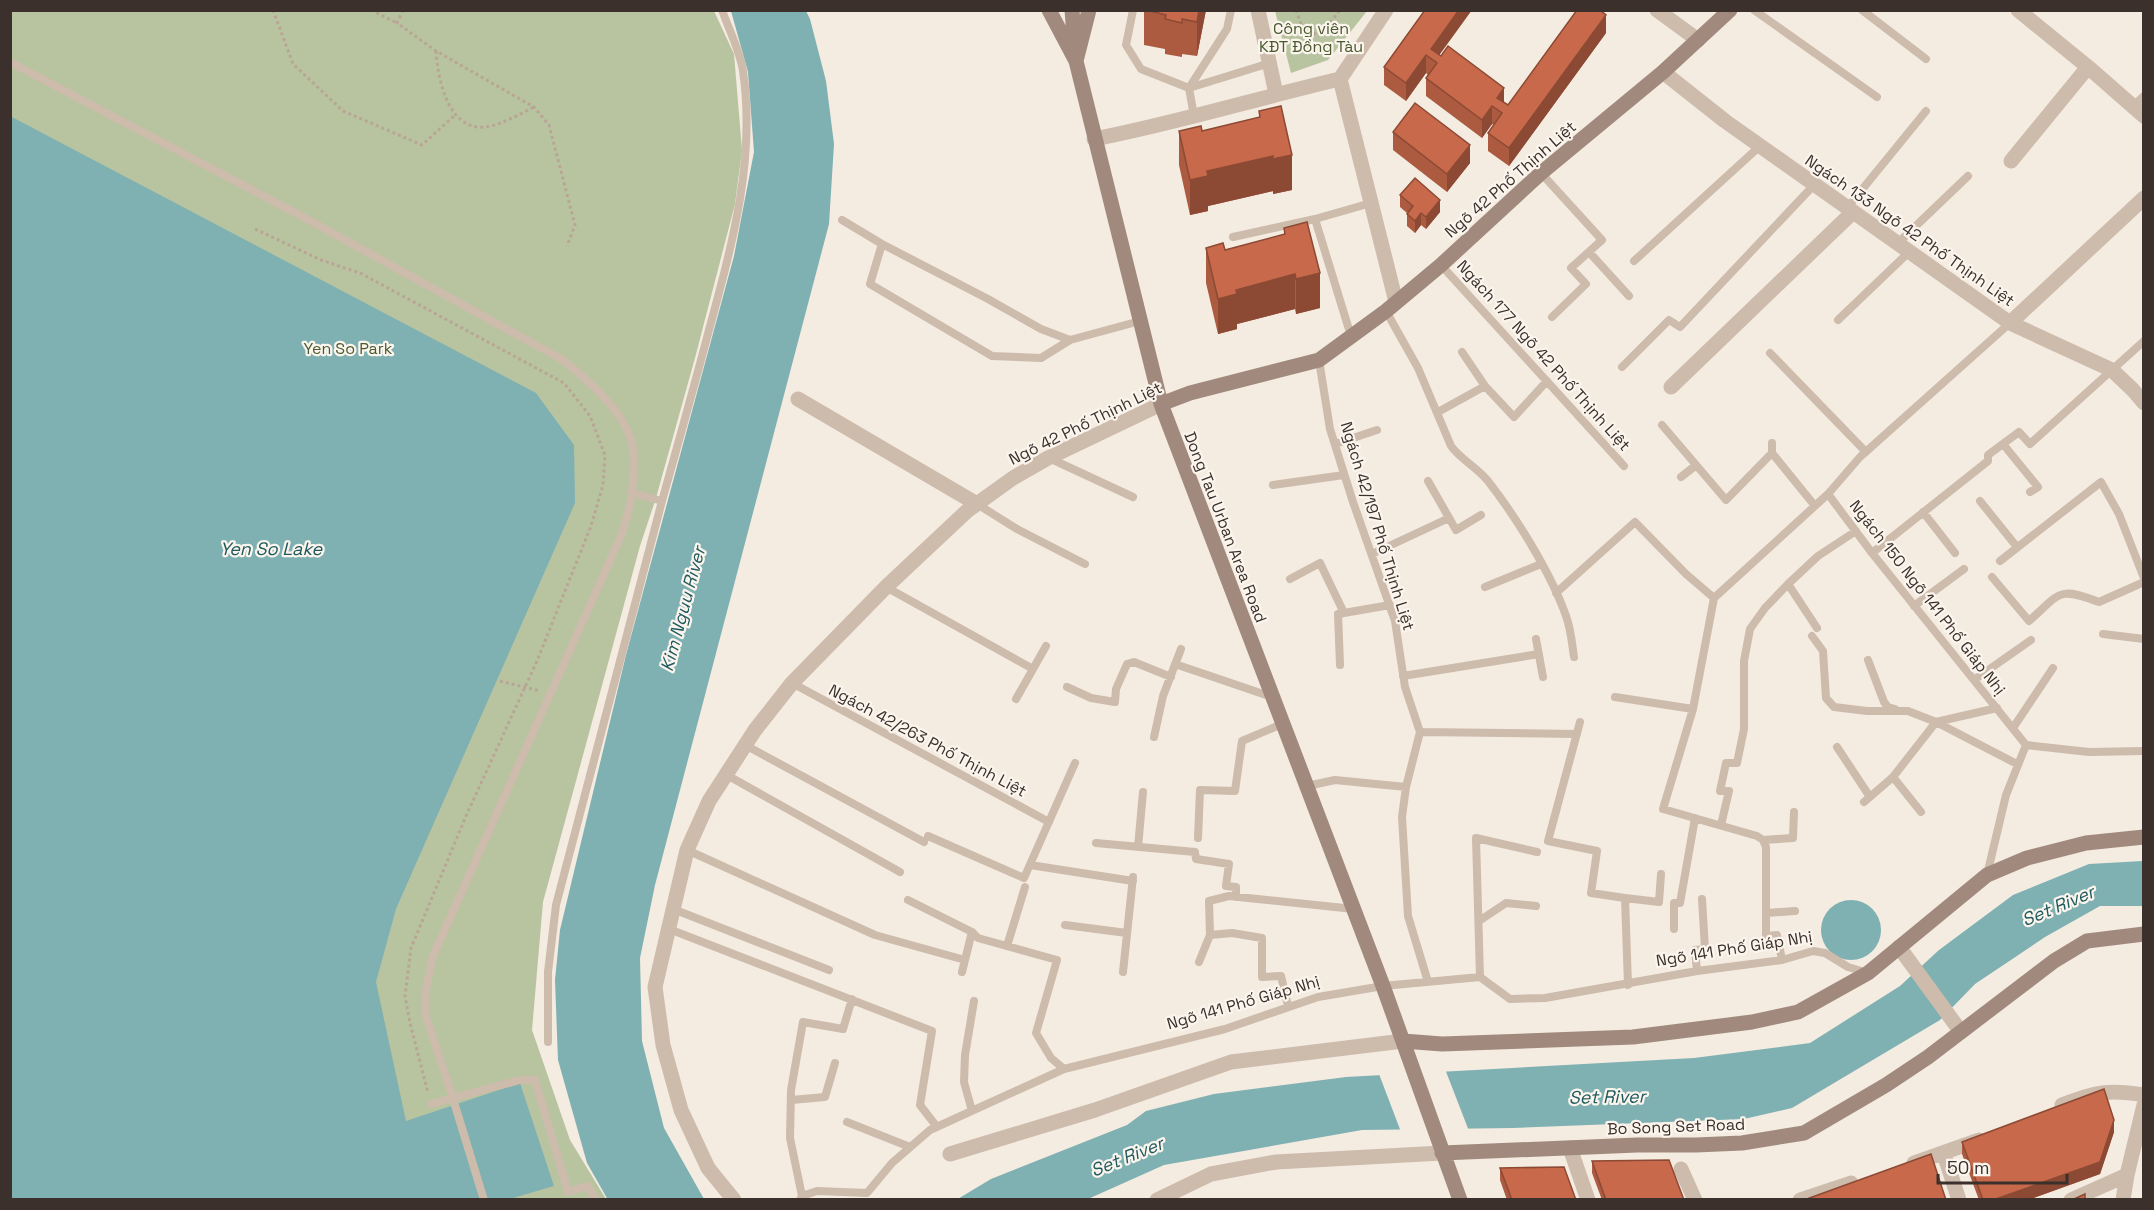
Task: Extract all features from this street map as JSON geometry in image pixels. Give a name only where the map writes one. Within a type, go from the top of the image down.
[{"type":"street","points":[[1049,10],[1076,61]]},
{"type":"street","points":[[1072,10],[1076,61]]},
{"type":"street","name":"Dong Tau Urban Area Road","points":[[1089,10],[1076,61],[1161,404],[1383,986],[1440,1148]]},
{"type":"street","points":[[1258,10],[1276,94]]},
{"type":"street","points":[[1094,139],[1149,128],[1341,79],[1386,10]]},
{"type":"street","points":[[1657,10],[1698,40]]},
{"type":"street","name":"Ngõ 42 Phố Thịnh Liệt","points":[[734,1200],[708,1168],[681,1110],[663,1045],[655,987],[687,850],[725,774],[792,683],[886,587],[967,511],[1012,478],[1048,458],[1161,404],[1190,393],[1319,360],[1441,265],[1541,173],[1663,72],[1730,10]]},
{"type":"street","points":[[2018,10],[2140,106]]},
{"type":"street","points":[[2011,161],[2088,67]]},
{"type":"street","name":"Ngách 133 Ngõ 42 Phố Thịnh Liệt","points":[[1663,72],[1760,146],[2010,323],[2112,370],[2144,403]]},
{"type":"street","points":[[1341,79],[1371,203],[1391,306]]},
{"type":"street","points":[[2010,323],[2144,198]]},
{"type":"street","points":[[1671,387],[1850,210]]},
{"type":"street","points":[[798,399],[977,504]]},
{"type":"street","points":[[950,1154],[1095,1110],[1231,1062],[1403,1041],[1442,1044],[1633,1037],[1752,1022],[1798,1012],[1868,973],[1987,875],[2027,858],[2086,843],[2144,837]]},
{"type":"street","name":"Bo Song Set Road","points":[[1157,1200],[1212,1174],[1276,1162],[1440,1148],[1570,1148],[1742,1143],[1804,1133],[1886,1085],[1928,1057],[2054,961],[2087,941],[2144,934]]},
{"type":"street","points":[[1899,947],[1961,1032]]},
{"type":"street","points":[[2054,1109],[2087,1095],[2118,1090],[2144,1095]]},
{"type":"street","points":[[2123,1200],[2144,1105]]},
{"type":"street","points":[[1899,1168],[1944,1154],[1988,1136]]},
{"type":"street","points":[[1440,1148],[1460,1200]]},
{"type":"street","points":[[1570,1148],[1587,1200]]},
{"type":"street","points":[[1944,1154],[1959,1200]]},
{"type":"street","points":[[1681,1170],[1695,1200]]},
{"type":"street","points":[[2071,1200],[2127,1175]]},
{"type":"street","points":[[1800,1200],[1866,1179]]},
{"type":"lane","points":[[548,1042],[548,972],[556,905],[729,254],[742,190],[747,149],[743,68],[722,10]]},
{"type":"lane","points":[[1133,10],[1126,45],[1141,69],[1190,88],[1270,63]]},
{"type":"lane","points":[[1194,117],[1190,88],[1227,29],[1231,10]]},
{"type":"lane","points":[[1754,10],[1877,97]]},
{"type":"lane","points":[[1862,10],[1926,59]]},
{"type":"lane","points":[[10,62],[308,219],[563,360],[592,384],[615,411],[628,432],[634,453],[632,493],[621,536],[433,956],[426,989],[426,1017],[484,1200]]},
{"type":"lane","points":[[1850,210],[1926,111]]},
{"type":"lane","points":[[1634,261],[1760,146]]},
{"type":"lane","points":[[1541,173],[1602,240],[1571,268],[1586,284],[1552,317]]},
{"type":"lane","points":[[1838,320],[1968,176]]},
{"type":"lane","points":[[1622,367],[1670,320],[1680,327],[1814,184]]},
{"type":"lane","points":[[1233,237],[1316,219],[1371,203]]},
{"type":"lane","points":[[1316,219],[1351,336]]},
{"type":"lane","points":[[842,220],[882,244],[1041,329],[1070,340]]},
{"type":"lane","points":[[882,244],[870,284],[992,356],[1041,358],[1070,340],[1140,321]]},
{"type":"lane","points":[[1589,252],[1629,296]]},
{"type":"lane","name":"Ngách 177 Ngõ 42 Phố Thịnh Liệt","points":[[1441,265],[1624,466]]},
{"type":"lane","points":[[1391,306],[1451,446],[1457,454],[1486,478],[1522,531],[1556,592],[1567,618],[1574,657]]},
{"type":"lane","name":"Ngách 150 Ngõ 141 Phố Giáp Nhị","points":[[2010,323],[1866,452],[1828,494],[1872,553],[2026,745]]},
{"type":"lane","points":[[1872,553],[1988,461],[1988,455],[2019,432],[2030,444],[2144,341]]},
{"type":"lane","points":[[1462,352],[1485,386],[1514,417],[1547,381]]},
{"type":"lane","points":[[1770,352],[1866,452]]},
{"type":"lane","name":"Ngách 42/197 Phố Thịnh Liệt","points":[[1319,360],[1330,429],[1395,621],[1403,676],[1420,732]]},
{"type":"lane","points":[[1438,412],[1485,386]]},
{"type":"lane","points":[[1662,425],[1726,500],[1772,453]]},
{"type":"lane","points":[[1335,444],[1377,430]]},
{"type":"lane","points":[[1772,443],[1772,453],[1815,506]]},
{"type":"lane","points":[[2003,444],[2038,487],[2030,492]]},
{"type":"lane","points":[[1048,458],[1133,497]]},
{"type":"lane","points":[[1681,477],[1695,466]]},
{"type":"lane","points":[[1273,485],[1344,475]]},
{"type":"lane","points":[[1428,481],[1456,530],[1481,515]]},
{"type":"lane","points":[[1992,577],[2028,621],[2061,593],[2074,593],[2099,602],[2144,580],[2119,514],[2101,482],[2000,561]]},
{"type":"lane","points":[[632,493],[662,501]]},
{"type":"lane","points":[[1782,960],[1777,935],[1766,936],[1766,847],[1763,840],[1757,836],[1663,809],[1693,710],[1714,598],[1828,494]]},
{"type":"lane","points":[[1980,501],[2018,548]]},
{"type":"lane","points":[[977,504],[1017,529],[1084,564]]},
{"type":"lane","points":[[1923,512],[1955,553]]},
{"type":"lane","points":[[1372,554],[1449,518]]},
{"type":"lane","points":[[1556,592],[1635,522],[1686,574],[1714,598]]},
{"type":"lane","points":[[1721,825],[1729,791],[1720,790],[1726,763],[1737,763],[1744,729],[1744,662],[1750,629],[1765,608],[1818,556],[1856,531]]},
{"type":"lane","points":[[1290,579],[1320,563],[1344,613]]},
{"type":"lane","points":[[1485,587],[1541,564]]},
{"type":"lane","points":[[1914,606],[1964,569]]},
{"type":"lane","points":[[1788,584],[1823,651],[1826,698],[1834,707],[1867,711],[1908,711]]},
{"type":"lane","points":[[886,587],[1033,669]]},
{"type":"lane","points":[[1340,665],[1338,614],[1390,605]]},
{"type":"lane","points":[[2103,634],[2144,639]]},
{"type":"lane","points":[[1536,639],[1543,677]]},
{"type":"lane","points":[[1974,680],[2031,640]]},
{"type":"lane","points":[[1016,699],[1046,646]]},
{"type":"lane","points":[[1155,736],[1163,696],[1181,649]]},
{"type":"lane","points":[[1403,676],[1539,654]]},
{"type":"lane","points":[[1868,660],[1885,704],[1936,722],[2017,764]]},
{"type":"lane","points":[[1067,687],[1090,698],[1115,702],[1116,689],[1127,664],[1134,662],[1171,676]]},
{"type":"lane","points":[[1175,664],[1272,697]]},
{"type":"lane","points":[[2013,728],[2053,668]]},
{"type":"lane","name":"Ngách 42/263 Phố Thịnh Liệt","points":[[792,683],[1050,822]]},
{"type":"lane","points":[[1614,697],[1693,710]]},
{"type":"lane","points":[[1837,747],[1867,800],[1893,777],[1936,722],[1997,708]]},
{"type":"lane","points":[[1580,722],[1548,841],[1597,851],[1591,893],[1659,902],[1661,874]]},
{"type":"lane","points":[[1198,838],[1200,790],[1235,791],[1242,741],[1282,724]]},
{"type":"lane","points":[[1428,982],[1408,916],[1402,816],[1406,788],[1420,732],[1577,734]]},
{"type":"lane","points":[[745,745],[926,839],[1024,883]]},
{"type":"lane","points":[[1987,875],[1993,841],[2006,795],[2026,745],[2089,752],[2144,751]]},
{"type":"lane","points":[[1006,946],[1030,865],[1075,763]]},
{"type":"lane","points":[[725,774],[900,872]]},
{"type":"lane","points":[[1893,777],[1921,812]]},
{"type":"lane","points":[[1307,786],[1335,780],[1406,788]]},
{"type":"lane","points":[[1138,847],[1143,792]]},
{"type":"lane","points":[[1763,840],[1793,838],[1794,812]]},
{"type":"lane","points":[[1674,929],[1674,903],[1680,903],[1695,818]]},
{"type":"lane","points":[[1480,977],[1476,838],[1537,852]]},
{"type":"lane","points":[[1096,843],[1195,852],[1196,859],[1228,864],[1226,886],[1236,887],[1232,897]]},
{"type":"lane","points":[[687,850],[875,935],[965,960]]},
{"type":"lane","points":[[1030,865],[1133,879],[1123,972]]},
{"type":"lane","points":[[1199,962],[1210,935],[1209,901],[1232,897],[1354,909]]},
{"type":"lane","points":[[1625,898],[1628,985]]},
{"type":"lane","points":[[1697,971],[1695,950],[1706,949],[1702,899]]},
{"type":"lane","points":[[908,900],[972,932],[978,938],[1057,960],[1036,1033],[1051,1058],[1064,1069]]},
{"type":"lane","points":[[1479,921],[1506,903],[1536,906]]},
{"type":"lane","points":[[673,909],[829,970]]},
{"type":"lane","points":[[1766,913],[1795,911]]},
{"type":"lane","points":[[1065,925],[1127,933]]},
{"type":"lane","points":[[669,929],[932,1031],[920,1105],[937,1127]]},
{"type":"lane","points":[[962,972],[972,932]]},
{"type":"lane","points":[[1210,935],[1232,933],[1263,938],[1262,977],[1281,976],[1288,1006]]},
{"type":"lane","name":"Ngõ 141 Phố Giáp Nhị","points":[[801,1198],[817,1191],[867,1193],[892,1163],[930,1131],[1064,1069],[1225,1029],[1318,997],[1383,986],[1480,977],[1510,999],[1545,998],[1697,971],[1782,960],[1813,951],[1825,952],[1848,967],[1868,973]]},
{"type":"lane","points":[[801,1198],[790,1138],[791,1100],[803,1022],[843,1029],[852,999]]},
{"type":"lane","points":[[972,1111],[964,1082],[965,1055],[974,1001]]},
{"type":"lane","points":[[791,1100],[825,1097],[835,1063]]},
{"type":"lane","points":[[431,1104],[520,1080],[535,1080],[568,1192],[588,1186],[596,1200]]},
{"type":"lane","points":[[847,1122],[910,1147]]},
{"type":"path","points":[[273,10],[293,64],[343,111],[422,145],[455,115]]},
{"type":"path","points":[[371,10],[397,23],[436,51],[534,107],[549,125],[575,225],[567,246]]},
{"type":"path","points":[[397,23],[403,10]]},
{"type":"path","points":[[1296,10],[1301,24],[1318,36],[1340,10]]},
{"type":"path","points":[[436,51],[437,72],[452,112],[470,126],[489,126],[534,107]]},
{"type":"path","points":[[255,229],[321,260],[360,273],[564,383],[590,416],[605,455],[603,485],[591,526],[525,687],[466,816],[411,948],[405,996],[431,1104]]},
{"type":"path","points":[[500,681],[551,693]]},
{"type":"green space","name":"Công viên KĐT Đồng Tàu","points":[[1275,10],[1367,11],[1328,60],[1291,73]]},
{"type":"green space","name":"Yen So Lake","points":[[10,11],[714,11],[734,54],[742,150],[735,204],[695,358],[656,498],[640,546],[543,902],[532,1030],[570,1140],[606,1199],[11,1199]]},
{"type":"water","name":"Kim Nguu River","points":[[731,11],[806,11],[810,19],[826,81],[834,144],[829,224],[655,885],[640,958],[642,1041],[664,1128],[704,1199],[608,1200],[587,1163],[558,1060],[555,980],[560,930],[626,655],[734,256],[754,152],[748,72]]},
{"type":"water","name":"Yen So Lake","points":[[10,116],[536,393],[574,445],[575,503],[396,909],[376,982],[406,1121],[520,1083],[554,1186],[506,1200],[11,1199]]},
{"type":"water","name":"Set River","points":[[2143,861],[2143,906],[2100,906],[2045,937],[1975,984],[1940,1020],[1792,1108],[1744,1119],[1513,1128],[1362,1130],[1164,1165],[1088,1199],[956,1200],[991,1179],[1127,1125],[1146,1111],[1214,1094],[1346,1077],[1694,1058],[1810,1043],[1900,986],[1939,950],[2013,895],[2089,864]]},
{"type":"water","points":[[1851,900],[1868,905],[1876,913],[1881,930],[1876,947],[1868,955],[1851,960],[1834,955],[1826,947],[1821,930],[1826,913],[1834,905]]},
{"type":"pier","points":[[1445,1069],[1469,1131],[1401,1132],[1379,1074]]},
{"type":"building","points":[[1146,10],[1199,10],[1197,22],[1182,19],[1182,23],[1165,19],[1166,15]]},
{"type":"building","points":[[1425,10],[1459,10],[1431,49],[1441,56],[1448,46],[1504,88],[1497,98],[1508,105],[1577,10],[1600,10],[1606,15],[1509,148],[1488,133],[1502,113],[1492,106],[1482,120],[1426,78],[1437,63],[1426,55],[1406,83],[1384,67]]},
{"type":"building","points":[[1415,103],[1470,145],[1447,174],[1393,132]]},
{"type":"building","points":[[1281,106],[1292,155],[1273,159],[1273,156],[1207,171],[1208,176],[1190,180],[1179,131],[1201,126],[1202,131],[1260,117],[1259,111]]},
{"type":"building","points":[[1415,178],[1440,200],[1426,217],[1421,213],[1415,221],[1407,214],[1413,206],[1400,195]]},
{"type":"building","points":[[1307,222],[1320,273],[1296,279],[1295,274],[1236,290],[1237,294],[1218,299],[1206,248],[1223,243],[1225,250],[1285,234],[1284,228]]},
{"type":"building","points":[[2104,1089],[2114,1120],[2100,1162],[1993,1200],[1983,1200],[1962,1142]]},
{"type":"building","points":[[1931,1154],[1946,1200],[1804,1200]]},
{"type":"building","points":[[1669,1160],[1684,1200],[1606,1200],[1592,1161]]},
{"type":"building","points":[[1564,1167],[1576,1200],[1512,1200],[1500,1168]]},
{"type":"building","points":[[2085,1194],[2085,1200],[2072,1200]]},
{"type":"park label","name":"Yen So Park","points":[[348,348]]}]
